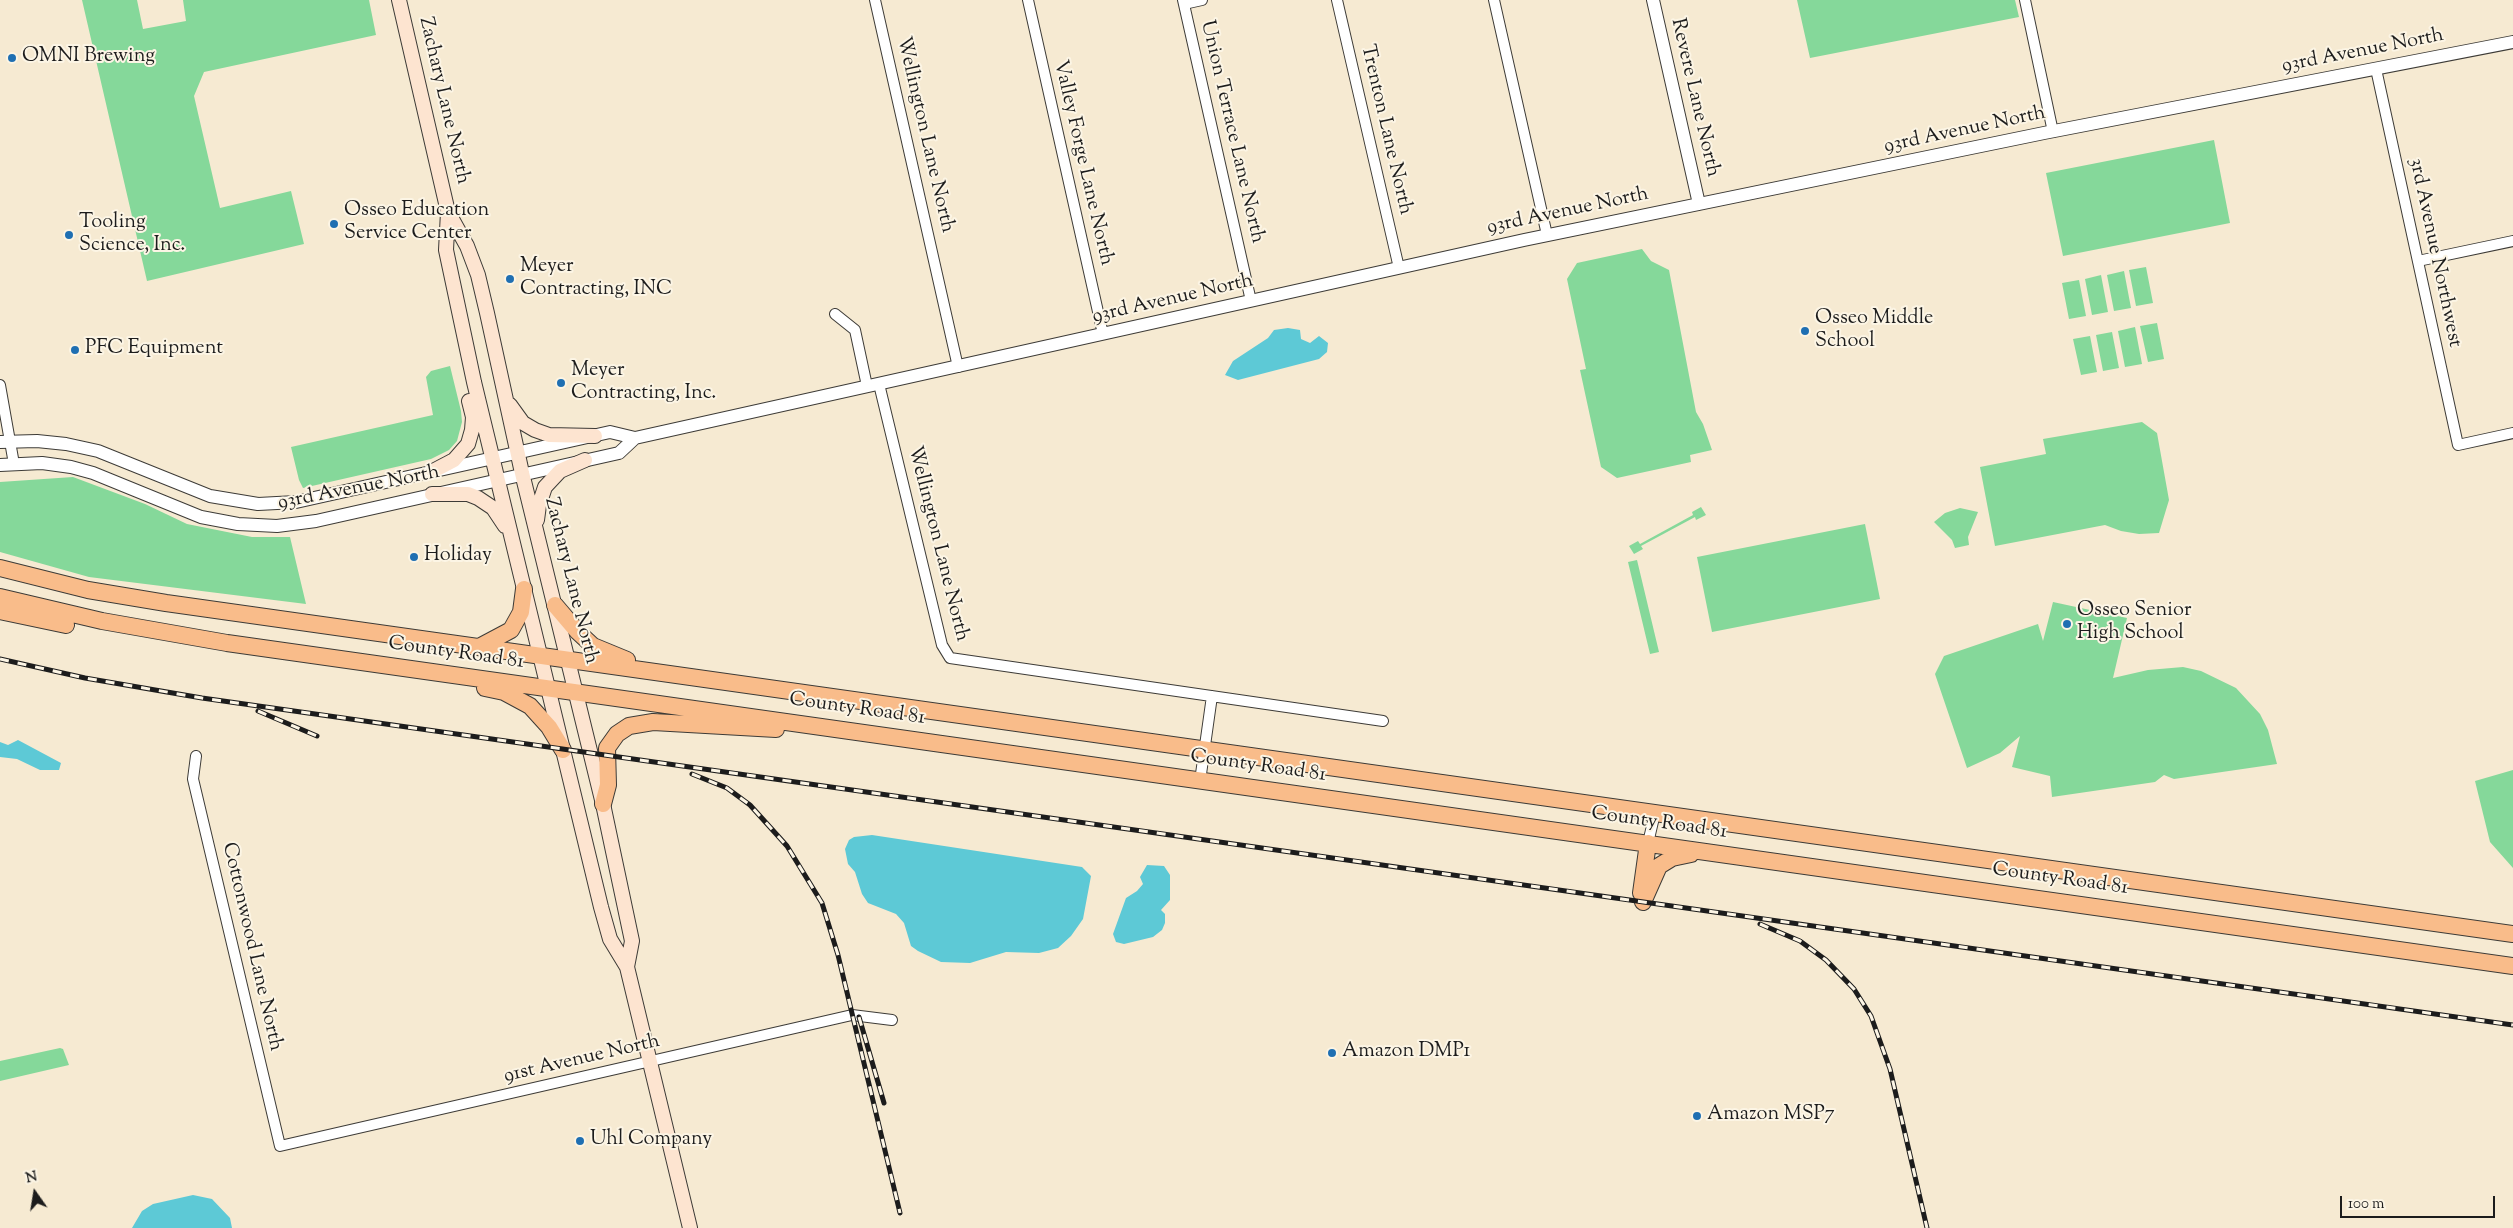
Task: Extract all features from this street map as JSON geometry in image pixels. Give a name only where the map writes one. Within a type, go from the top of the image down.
[{"type":"highway","points":[[0,559],[44,571],[63,584]]},
{"type":"highway","name":"County Road 81","points":[[0,568],[63,584],[132,598],[568,660],[742,682],[2513,934]]},
{"type":"highway","points":[[478,647],[511,630],[521,612],[524,589]]},
{"type":"highway","name":"County Road 81","points":[[0,597],[53,611],[133,627],[401,667],[2513,966]]},
{"type":"highway","points":[[555,605],[578,632],[602,652],[621,659],[742,682]]},
{"type":"highway","points":[[0,611],[66,624],[133,627]]},
{"type":"highway","points":[[401,667],[504,692],[516,697],[530,706],[539,715],[562,750]]},
{"type":"highway","points":[[603,804],[608,785],[607,748],[617,734],[629,726],[653,722],[761,729],[850,730]]},
{"type":"highway","points":[[1648,843],[1640,890],[1643,902],[1659,866],[1681,855],[1706,852]]},
{"type":"main road","name":"Zachary Lane North","points":[[399,0],[448,212],[446,250],[460,322],[492,458],[549,688],[562,750],[610,939],[627,967],[690,1228]]},
{"type":"main road","name":"Zachary Lane North","points":[[448,212],[467,246],[478,275],[522,473],[577,692],[632,941],[627,967]]},
{"type":"main road","points":[[433,471],[454,460],[461,453],[468,444],[472,430],[473,417],[456,344],[460,322]]},
{"type":"main road","points":[[506,399],[523,423],[535,430],[549,435],[594,436]]},
{"type":"main road","points":[[537,531],[539,505],[545,487],[560,471],[585,460]]},
{"type":"main road","points":[[432,494],[468,494],[484,501],[500,516],[512,539]]},
{"type":"street","name":"Wellington Lane North","points":[[875,0],[958,366]]},
{"type":"street","name":"Valley Forge Lane North","points":[[1028,0],[1103,334]]},
{"type":"street","points":[[1184,2],[1202,0]]},
{"type":"street","name":"Trenton Lane North","points":[[1337,0],[1399,268]]},
{"type":"street","points":[[1494,0],[1547,235]]},
{"type":"street","name":"Revere Lane North","points":[[1653,0],[1699,204]]},
{"type":"street","points":[[2025,0],[2053,132]]},
{"type":"street","name":"Union Terrace Lane North","points":[[1184,2],[1251,301]]},
{"type":"street","name":"93rd Avenue North","points":[[5,442],[66,444],[98,451],[210,496],[258,504],[296,502],[610,432],[636,438],[1547,235],[2053,132],[2513,42]]},
{"type":"street","name":"3rd Avenue Northwest","points":[[2376,69],[2458,445],[2513,433]]},
{"type":"street","points":[[2418,261],[2513,241]]},
{"type":"street","points":[[836,314],[854,330],[873,385]]},
{"type":"street","points":[[0,385],[5,442],[14,464]]},
{"type":"street","name":"Wellington Lane North","points":[[873,385],[942,645],[950,658],[1383,721]]},
{"type":"street","name":"93rd Avenue North","points":[[0,465],[42,463],[93,473],[201,516],[257,526],[283,526],[316,521],[522,473],[619,453],[636,438]]},
{"type":"street","points":[[1200,780],[1212,696]]},
{"type":"street","name":"Cottonwood Lane North","points":[[196,756],[193,779],[280,1146]]},
{"type":"street","points":[[1648,843],[1655,813]]},
{"type":"street","name":"91st Avenue North","points":[[280,1146],[852,1015],[892,1020]]},
{"type":"green space","points":[[82,0],[137,0],[143,29],[186,21],[183,0],[369,0],[376,35],[204,72],[194,96],[220,208],[291,191],[304,244],[147,281]]},
{"type":"green space","points":[[1797,0],[2015,0],[2019,17],[1810,58]]},
{"type":"green space","points":[[2214,140],[2230,223],[2063,256],[2046,173]]},
{"type":"green space","points":[[1642,249],[1651,261],[1669,270],[1696,412],[1703,424],[1712,450],[1690,455],[1691,462],[1617,478],[1601,467],[1580,370],[1586,369],[1567,279],[1577,263]]},
{"type":"green space","points":[[2146,267],[2153,303],[2136,306],[2129,270]]},
{"type":"green space","points":[[2124,271],[2131,308],[2114,311],[2107,275]]},
{"type":"green space","points":[[2101,275],[2108,312],[2092,315],[2085,279]]},
{"type":"green space","points":[[2079,280],[2086,316],[2069,319],[2062,283]]},
{"type":"green space","points":[[2157,323],[2164,359],[2148,362],[2140,326]]},
{"type":"green space","points":[[2135,327],[2142,364],[2125,367],[2118,331]]},
{"type":"green space","points":[[2112,332],[2119,368],[2103,371],[2096,335]]},
{"type":"green space","points":[[2090,336],[2097,372],[2081,375],[2073,339]]},
{"type":"green space","points":[[450,366],[462,422],[457,441],[449,450],[431,459],[303,488],[299,480],[291,447],[433,415],[426,377],[431,371]]},
{"type":"green space","points":[[2142,422],[2157,433],[2169,500],[2159,533],[2139,534],[2121,531],[2105,525],[1995,546],[1980,467],[2046,454],[2043,439]]},
{"type":"green space","points":[[73,477],[145,504],[187,524],[252,537],[290,537],[306,604],[89,577],[0,552],[0,482]]},
{"type":"green space","points":[[1701,507],[1706,515],[1696,520],[1695,517],[1641,546],[1643,549],[1634,554],[1629,546],[1638,541],[1640,544],[1693,515],[1692,512]]},
{"type":"green space","points":[[1960,508],[1978,512],[1968,537],[1969,545],[1955,548],[1952,540],[1934,522],[1945,513]]},
{"type":"green space","points":[[1865,524],[1880,599],[1712,632],[1697,557]]},
{"type":"green space","points":[[1637,560],[1659,652],[1650,654],[1628,562]]},
{"type":"green space","points":[[2053,602],[2127,618],[2113,678],[2148,670],[2183,667],[2201,671],[2236,688],[2260,714],[2268,730],[2277,764],[2174,779],[2164,775],[2155,782],[2052,797],[2050,776],[2012,767],[2020,736],[2000,753],[1967,768],[1935,674],[1944,656],[2038,624],[2043,641]]},
{"type":"green space","points":[[2513,770],[2513,868],[2490,842],[2475,781]]},
{"type":"green space","points":[[60,1048],[63,1049],[69,1065],[0,1081],[0,1061]]},
{"type":"water","points":[[1288,328],[1300,330],[1301,339],[1310,343],[1319,336],[1328,343],[1327,352],[1319,359],[1238,380],[1225,375],[1233,361],[1268,338],[1274,330]]},
{"type":"water","points":[[18,740],[61,763],[59,770],[40,770],[17,759],[0,757],[0,742],[8,745]]},
{"type":"water","points":[[872,835],[1082,867],[1091,876],[1083,919],[1071,936],[1058,948],[1039,953],[1006,952],[970,963],[941,962],[911,946],[904,923],[896,914],[868,903],[862,894],[855,872],[848,864],[845,849],[849,840],[854,837]]},
{"type":"water","points":[[1147,865],[1164,866],[1170,875],[1170,900],[1161,910],[1165,914],[1165,923],[1162,930],[1153,937],[1124,944],[1116,942],[1113,934],[1126,898],[1137,891],[1143,884],[1140,877]]},
{"type":"water","points":[[193,1195],[212,1199],[230,1218],[232,1228],[132,1228],[142,1211],[153,1204]]},
{"type":"railway","points":[[0,659],[85,678],[202,698],[2513,1025]]},
{"type":"railway","points":[[258,711],[317,736]]},
{"type":"railway","points":[[692,774],[727,788],[750,805],[787,846],[822,903],[838,955],[900,1213]]},
{"type":"railway","points":[[1760,924],[1800,941],[1826,960],[1854,989],[1871,1016],[1890,1069],[1927,1228]]},
{"type":"railway","points":[[859,1017],[884,1103]]},
{"type":"place","name":"OMNI Brewing","points":[[12,58]]},
{"type":"place","name":"Osseo Education Service Center","points":[[334,224]]},
{"type":"place","name":"Tooling Science, Inc.","points":[[69,235]]},
{"type":"place","name":"Meyer Contracting, INC","points":[[510,279]]},
{"type":"place","name":"Osseo Middle School","points":[[1805,331]]},
{"type":"place","name":"PFC Equipment","points":[[75,350]]},
{"type":"place","name":"Meyer Contracting, Inc.","points":[[561,383]]},
{"type":"place","name":"Holiday","points":[[414,557]]},
{"type":"place","name":"Osseo Senior High School","points":[[2067,624]]},
{"type":"place","name":"Amazon DMP1","points":[[1332,1053]]},
{"type":"place","name":"Amazon MSP7","points":[[1697,1116]]},
{"type":"place","name":"Uhl Company","points":[[580,1141]]}]
